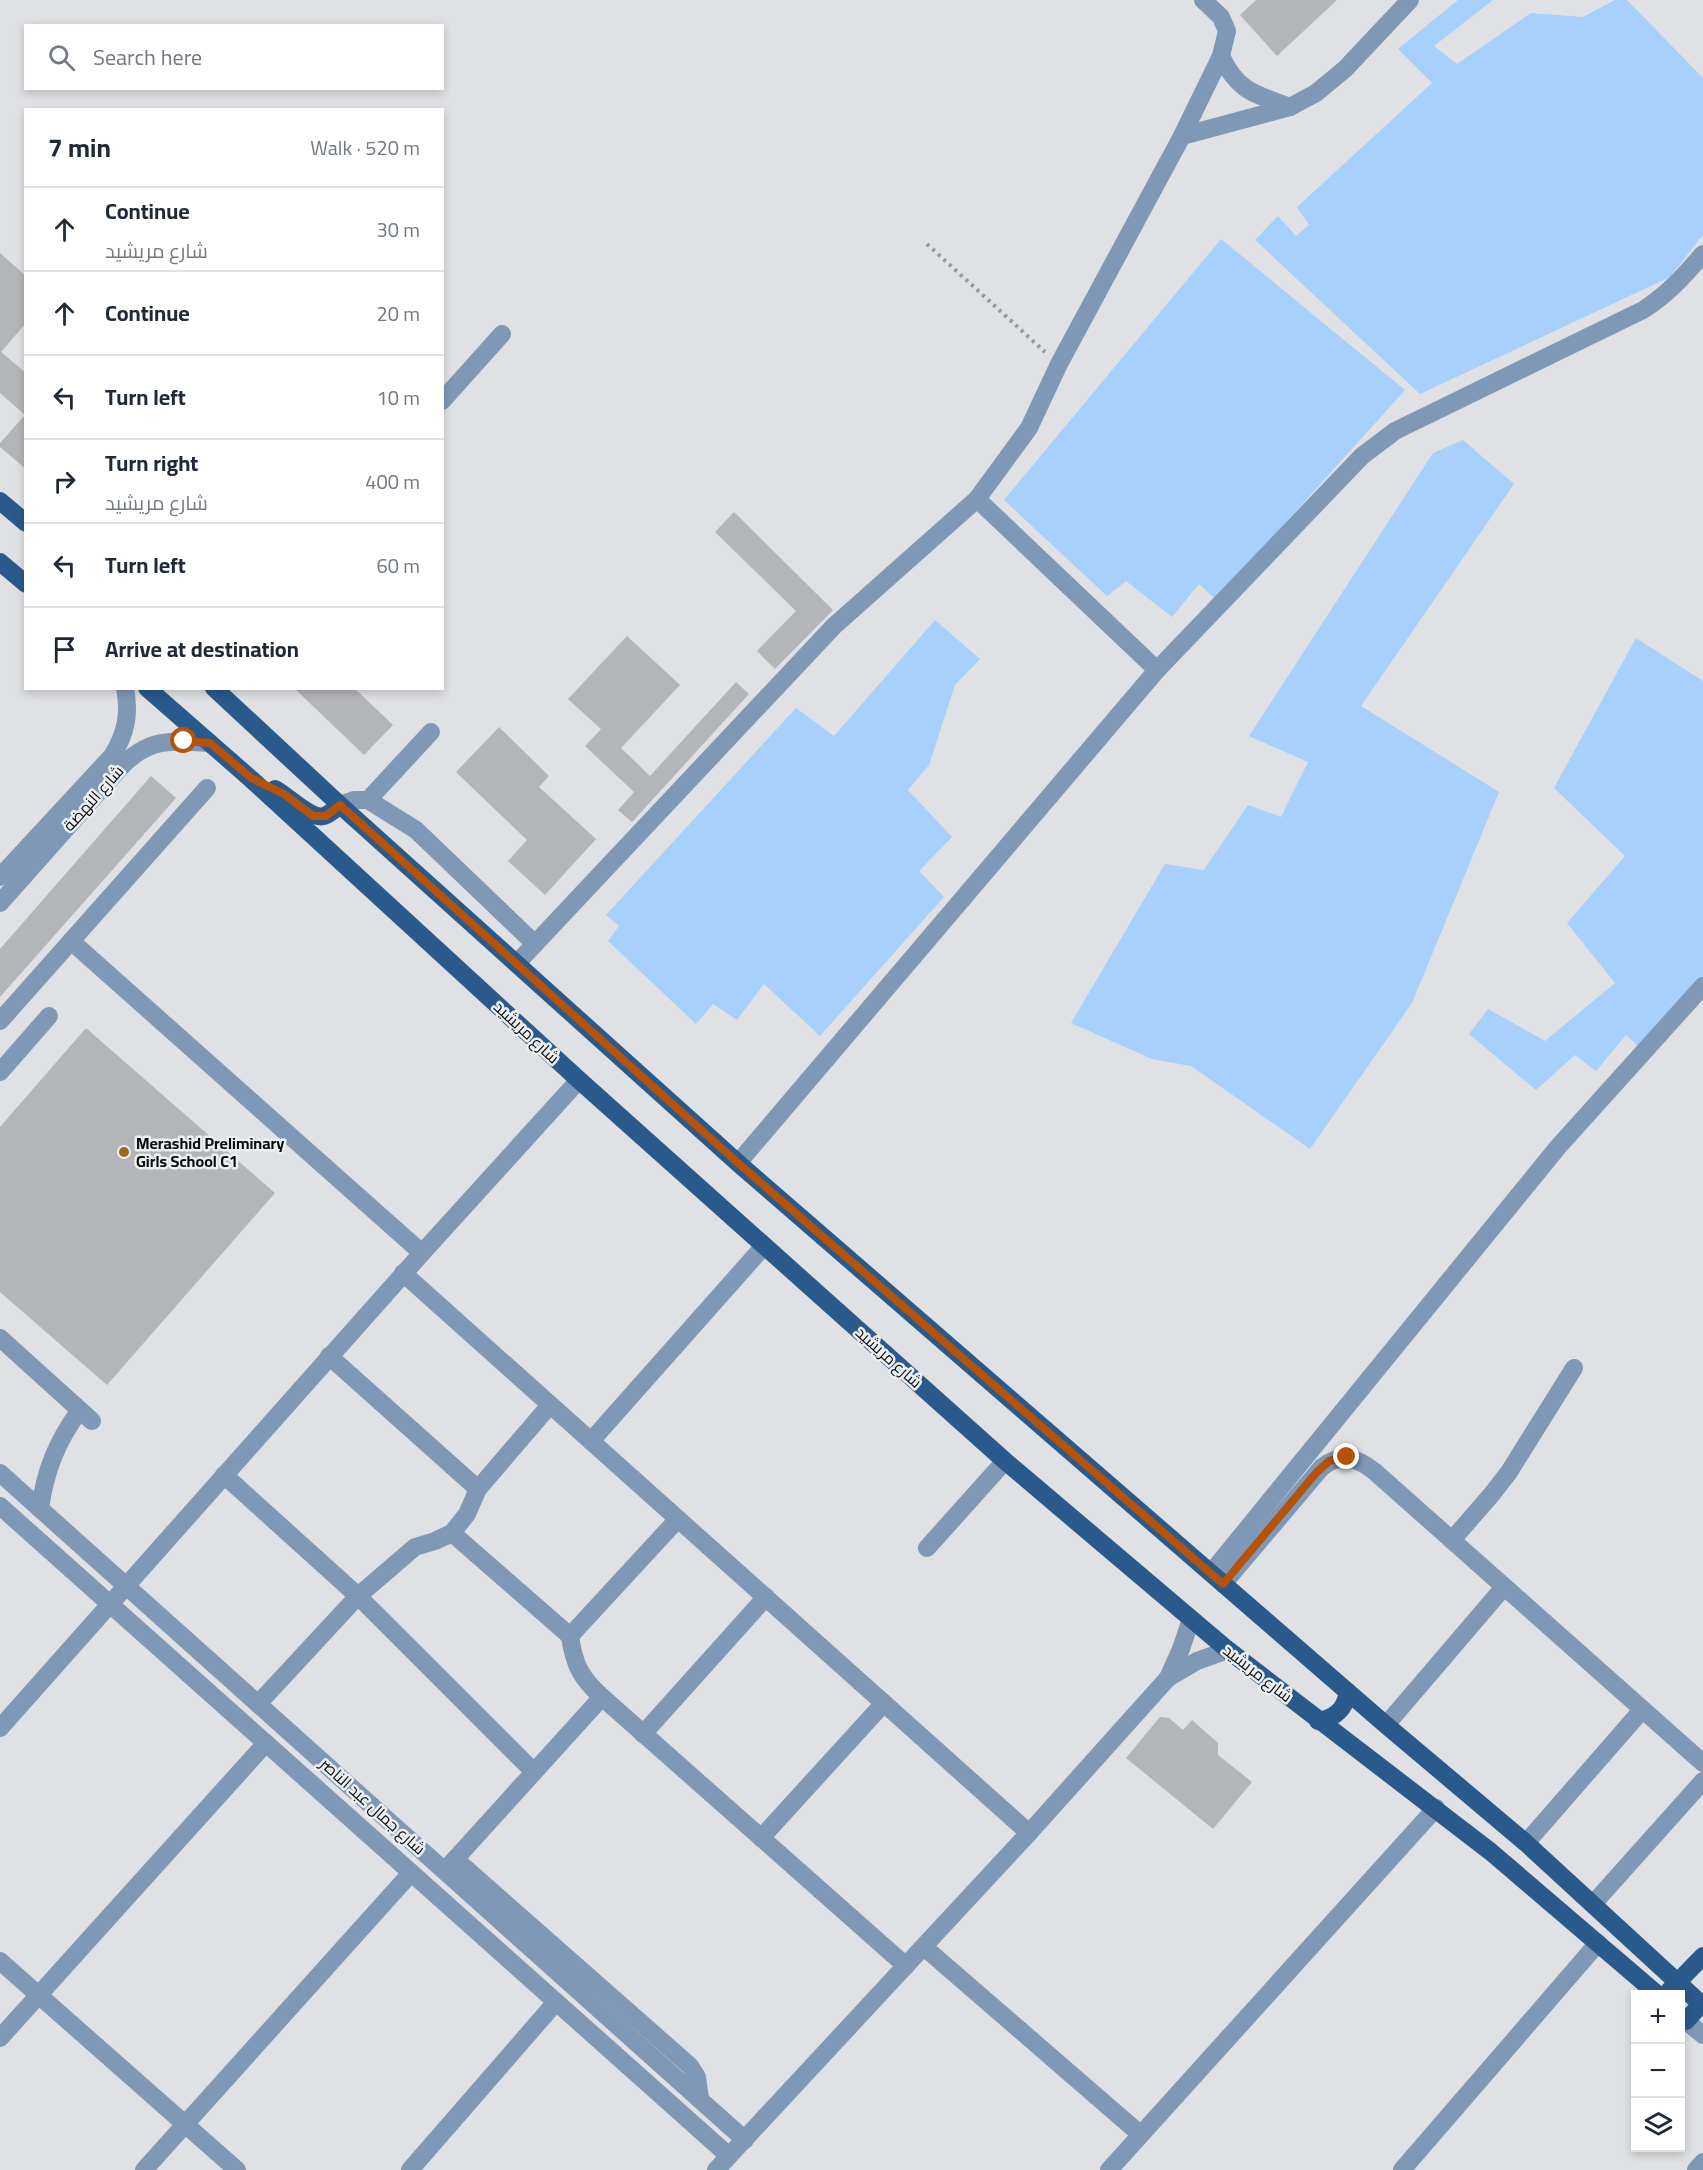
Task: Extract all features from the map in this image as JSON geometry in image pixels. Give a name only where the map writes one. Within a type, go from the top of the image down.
[{"type":"main road","points":[[0,501],[24,521]]},
{"type":"main road","points":[[0,562],[24,582]]},
{"type":"main road","name":"شارع مريشيد","points":[[149,690],[251,778],[579,1080],[1005,1461],[1228,1650],[1318,1721],[1436,1808],[1536,1889],[1651,1990]]},
{"type":"main road","points":[[216,690],[340,805],[738,1163],[1386,1725],[1526,1843],[1593,1904],[1672,1989],[1702,2004],[1685,2017]]},
{"type":"main road","points":[[251,778],[284,794],[313,816],[326,816],[340,805]]},
{"type":"main road","points":[[1318,1721],[1335,1715],[1342,1709],[1348,1692]]},
{"type":"main road","points":[[1672,1989],[1703,1956]]},
{"type":"street","points":[[1182,136],[1290,107],[1316,93],[1345,69],[1410,0]]},
{"type":"street","points":[[517,963],[834,626],[977,499],[1029,428],[1059,364],[1182,136],[1221,56],[1227,31],[1221,17],[1205,1]]},
{"type":"street","points":[[1221,56],[1226,67],[1240,85],[1250,92],[1290,107]]},
{"type":"street","points":[[738,1163],[1157,670],[1362,456],[1395,431],[1663,298],[1703,254]]},
{"type":"street","points":[[444,399],[502,334]]},
{"type":"street","points":[[977,499],[1157,670]]},
{"type":"street","name":"شارع النهضة","points":[[0,877],[112,756],[127,723],[125,690]]},
{"type":"street","points":[[368,800],[430,732]]},
{"type":"street","name":"شارع النهضة","points":[[0,903],[134,754],[163,742],[210,743]]},
{"type":"street","points":[[0,1021],[207,789]]},
{"type":"street","points":[[340,805],[354,800],[368,800],[416,830],[535,944]]},
{"type":"street","points":[[71,941],[422,1252]]},
{"type":"street","points":[[1217,1578],[1558,1147],[1703,986]]},
{"type":"street","points":[[0,1072],[49,1016]]},
{"type":"street","points":[[0,1728],[403,1273],[579,1080]]},
{"type":"street","points":[[591,1441],[764,1245]]},
{"type":"street","points":[[403,1273],[1029,1833]]},
{"type":"street","points":[[0,1338],[86,1416],[65,1431],[53,1454],[40,1509]]},
{"type":"street","points":[[329,1356],[478,1489]]},
{"type":"street","points":[[1452,1540],[1509,1472],[1574,1368]]},
{"type":"street","points":[[258,1704],[358,1596],[415,1547],[452,1533],[467,1514],[478,1489],[550,1405]]},
{"type":"street","points":[[1217,1578],[1329,1461],[1347,1457],[1362,1462],[1703,1763]]},
{"type":"street","points":[[927,1548],[1005,1461]]},
{"type":"street","name":"شارع جمال عبد الناصر","points":[[0,1473],[258,1704],[690,2067],[697,2077],[700,2099],[745,2140]]},
{"type":"street","points":[[224,1475],[358,1596],[534,1772]]},
{"type":"street","name":"شارع جمال عبد الناصر","points":[[0,1506],[556,2002],[722,2163]]},
{"type":"street","points":[[570,1636],[678,1519]]},
{"type":"street","points":[[452,1533],[570,1636],[577,1666],[587,1683],[906,1966]]},
{"type":"street","points":[[1386,1725],[1504,1587]]},
{"type":"street","points":[[643,1734],[766,1597]]},
{"type":"street","points":[[1168,1678],[1191,1619]]},
{"type":"street","points":[[722,2163],[1029,1833],[1168,1678],[1197,1661],[1228,1650]]},
{"type":"street","points":[[450,1865],[602,1697]]},
{"type":"street","points":[[761,1838],[884,1703]]},
{"type":"street","points":[[1526,1843],[1642,1710]]},
{"type":"street","points":[[0,2038],[266,1743]]},
{"type":"street","points":[[1593,1904],[1703,1781]]},
{"type":"street","points":[[1109,2170],[1436,1808]]},
{"type":"street","points":[[144,2170],[411,1873]]},
{"type":"street","points":[[1402,2170],[1598,1942]]},
{"type":"street","points":[[924,1947],[1140,2134]]},
{"type":"street","points":[[0,1961],[237,2170]]},
{"type":"street","points":[[410,2170],[556,2002]]},
{"type":"street","points":[[1685,2020],[1703,2036]]},
{"type":"street","points":[[1696,2170],[1703,2162]]},
{"type":"path","points":[[927,244],[1059,364]]},
{"type":"shaded area","points":[[1458,0],[1493,0],[1434,46],[1457,64],[1531,13],[1583,17],[1615,0],[1627,0],[1703,78],[1703,235],[1670,277],[1420,394],[1255,240],[1278,216],[1296,236],[1309,225],[1297,207],[1432,83],[1398,49]]},
{"type":"shaded area","points":[[1221,239],[1405,390],[1216,600],[1199,584],[1172,617],[1126,581],[1107,596],[1004,500]]},
{"type":"shaded area","points":[[1463,440],[1514,484],[1361,706],[1499,792],[1412,1003],[1310,1149],[1191,1066],[1152,1059],[1071,1023],[1165,864],[1204,870],[1248,805],[1281,817],[1308,762],[1249,736],[1433,453]]},
{"type":"shaded area","points":[[935,620],[980,659],[955,685],[929,765],[908,790],[952,837],[919,871],[944,897],[820,1036],[764,984],[737,1020],[713,1004],[696,1024],[608,941],[619,926],[606,915],[796,708],[834,736]]},
{"type":"shaded area","points":[[1636,638],[1703,681],[1703,978],[1642,1050],[1626,1035],[1596,1071],[1575,1055],[1536,1090],[1469,1034],[1488,1009],[1545,1041],[1615,983],[1567,923],[1625,856],[1554,788]]},
{"type":"building","points":[[1256,0],[1337,0],[1277,56],[1240,15]]},
{"type":"building","points":[[0,253],[24,274],[24,325],[1,352],[24,371],[24,414],[0,393]]},
{"type":"building","points":[[24,416],[24,467],[0,447],[0,443]]},
{"type":"building","points":[[734,512],[833,610],[775,669],[757,651],[796,611],[715,532]]},
{"type":"building","points":[[627,636],[680,685],[621,748],[650,776],[736,682],[749,694],[632,822],[618,810],[634,792],[585,746],[601,729],[568,699]]},
{"type":"building","points":[[296,690],[356,690],[393,725],[364,755]]},
{"type":"building","points":[[499,727],[549,776],[539,787],[596,839],[545,895],[508,861],[527,840],[456,772]]},
{"type":"building","points":[[151,776],[176,798],[0,997],[0,949]]},
{"type":"building","points":[[86,1028],[275,1193],[107,1385],[0,1292],[0,1127]]},
{"type":"building","points":[[1160,1717],[1169,1718],[1183,1730],[1192,1720],[1218,1743],[1218,1755],[1252,1782],[1213,1829],[1126,1758]]},
{"type":"place","name":"Merashid Preliminary Girls School C1","points":[[124,1152]]},
{"type":"route","points":[[184,741],[210,743],[251,778],[291,798],[313,816],[326,816],[340,805],[738,1163],[1223,1584],[1316,1473],[1329,1461],[1347,1457]]}]
